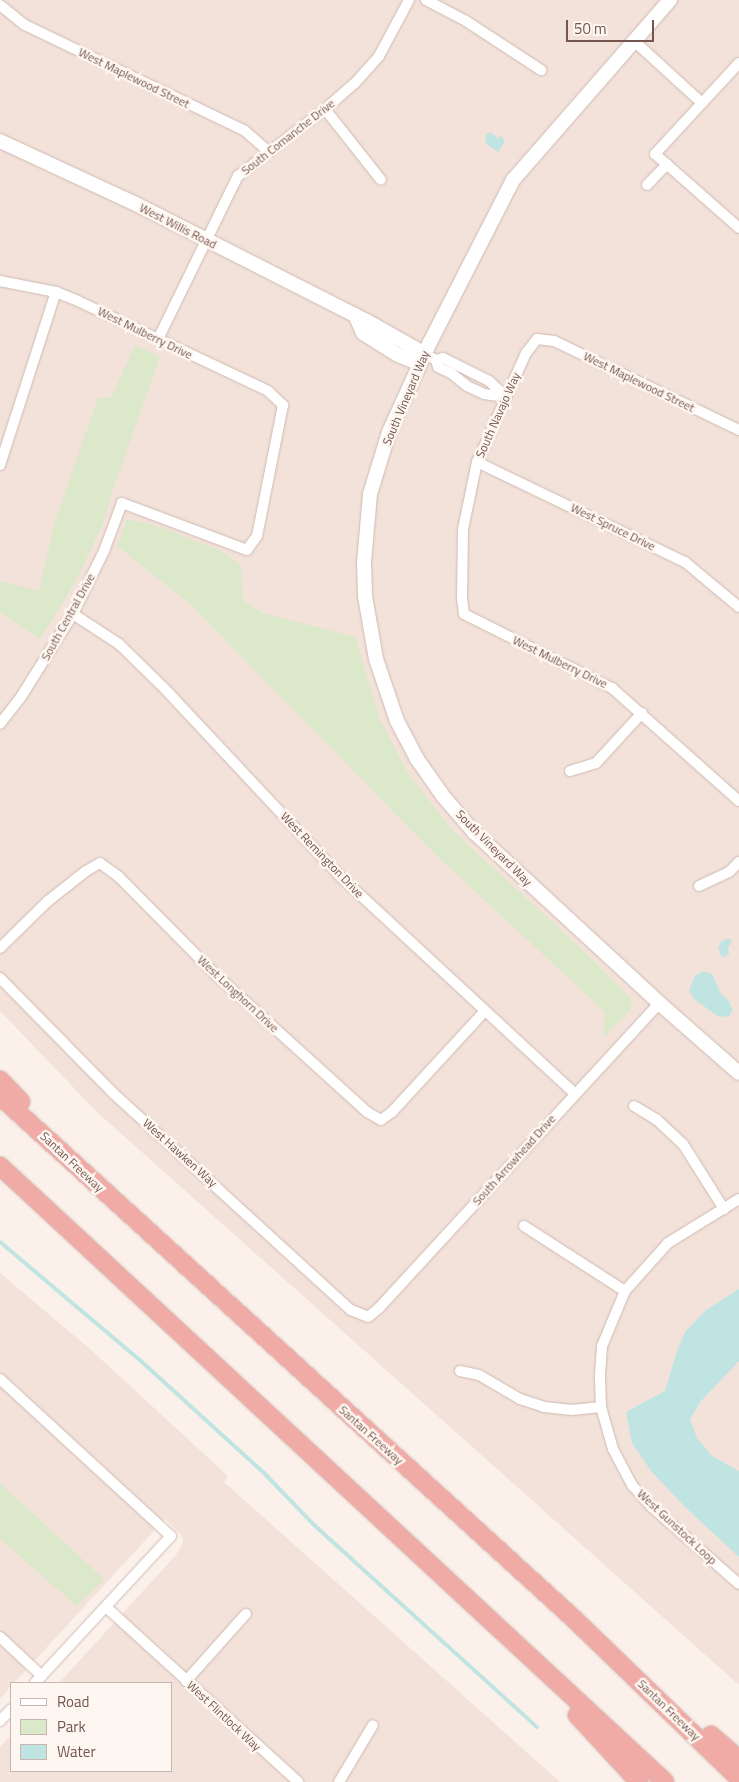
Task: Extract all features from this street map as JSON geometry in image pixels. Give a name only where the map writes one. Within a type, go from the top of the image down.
[{"type":"highway","points":[[0,1080],[130,1216]]},
{"type":"highway","name":"Santan Freeway","points":[[0,1096],[572,1617],[739,1778]]},
{"type":"highway","points":[[0,1166],[493,1625],[665,1782]]},
{"type":"highway","points":[[572,1617],[739,1759]]},
{"type":"highway","points":[[493,1625],[639,1782]]},
{"type":"street","name":"South Comanche Drive","points":[[158,339],[238,176],[268,151],[326,109],[355,83],[379,56],[409,0]]},
{"type":"street","points":[[426,0],[466,21],[542,70]]},
{"type":"street","name":"South Vineyard Way","points":[[659,1003],[474,832],[443,796],[417,759],[397,721],[376,659],[365,596],[364,563],[373,485],[389,432],[427,359],[514,180],[633,40],[670,0]]},
{"type":"street","name":"West Maplewood Street","points":[[0,5],[25,25],[245,131],[268,151]]},
{"type":"street","points":[[633,40],[702,103]]},
{"type":"street","points":[[739,63],[656,154],[739,228]]},
{"type":"street","points":[[326,109],[380,180]]},
{"type":"street","name":"West Willis Road","points":[[0,141],[128,200],[355,315],[363,333],[398,355],[427,359],[443,358],[489,381],[506,397]]},
{"type":"street","points":[[647,185],[667,164]]},
{"type":"street","name":"West Mulberry Drive","points":[[0,281],[56,292],[268,392],[283,405],[257,536],[247,550],[122,503]]},
{"type":"street","points":[[0,465],[5,432],[56,292]]},
{"type":"street","name":"West Maplewood Street","points":[[537,339],[554,341],[739,430]]},
{"type":"street","name":"South Navajo Way","points":[[464,614],[462,599],[463,529],[477,462],[526,354],[537,339]]},
{"type":"street","name":"West Spruce Drive","points":[[477,462],[685,562],[739,607]]},
{"type":"street","name":"South Central Drive","points":[[0,724],[21,697],[73,614],[104,551],[122,503]]},
{"type":"street","name":"West Remington Drive","points":[[73,614],[119,644],[165,688],[342,878],[575,1094]]},
{"type":"street","name":"West Mulberry Drive","points":[[464,614],[612,688],[642,712],[739,801]]},
{"type":"street","points":[[570,771],[596,762],[642,712]]},
{"type":"street","points":[[699,886],[729,872],[739,862]]},
{"type":"street","name":"West Longhorn Drive","points":[[0,948],[48,901],[86,870],[100,863],[119,877],[216,975],[367,1112],[381,1120],[392,1112],[485,1011]]},
{"type":"street","name":"West Hawken Way","points":[[0,978],[113,1093],[351,1310],[368,1316]]},
{"type":"street","points":[[659,1003],[739,1073]]},
{"type":"street","name":"South Arrowhead Drive","points":[[368,1316],[380,1308],[659,1003]]},
{"type":"street","points":[[634,1106],[656,1119],[682,1144],[724,1209]]},
{"type":"street","name":"West Gunstock Loop","points":[[739,1199],[668,1243],[625,1291],[602,1346],[600,1378],[601,1406],[613,1449],[632,1485],[652,1508],[739,1584]]},
{"type":"street","points":[[524,1226],[625,1291]]},
{"type":"street","points":[[460,1371],[479,1375],[520,1399],[544,1406],[572,1410],[601,1406]]},
{"type":"street","points":[[0,1379],[171,1536],[38,1680],[0,1637]]},
{"type":"street","name":"West Flintlock Way","points":[[106,1607],[298,1782]]},
{"type":"street","points":[[186,1681],[246,1614]]},
{"type":"street","points":[[0,1721],[10,1710]]},
{"type":"street","points":[[339,1782],[373,1725]]},
{"type":"shaded area","points":[[0,0],[739,0],[739,1685],[97,1112],[0,1011]]},
{"type":"shaded area","points":[[0,1273],[90,1349],[228,1476],[224,1482],[560,1782],[0,1782],[0,1747],[10,1736],[10,1772],[172,1772],[172,1682],[60,1682],[176,1555],[183,1542],[182,1536],[165,1519],[15,1682],[10,1682],[10,1687],[0,1699]]},
{"type":"green space","points":[[135,345],[160,357],[112,492],[103,524],[75,582],[40,639],[0,612],[0,581],[39,591],[54,525],[98,398],[112,397]]},
{"type":"green space","points":[[127,519],[155,525],[218,550],[241,565],[243,600],[262,613],[355,637],[380,720],[409,775],[454,832],[585,952],[631,999],[631,1009],[604,1037],[605,1012],[433,852],[190,604],[117,546]]},
{"type":"green space","points":[[0,1483],[104,1579],[77,1606],[0,1539]]},
{"type":"water","points":[[491,132],[494,136],[497,134],[496,139],[501,136],[505,141],[498,152],[487,144],[485,139],[487,134]]},
{"type":"water","points":[[729,938],[732,941],[728,948],[729,954],[722,958],[718,948],[721,942]]},
{"type":"water","points":[[703,971],[712,974],[721,994],[728,1000],[733,1010],[729,1016],[719,1017],[694,999],[689,990],[695,976]]},
{"type":"water","points":[[739,1289],[739,1361],[701,1401],[690,1419],[697,1438],[712,1456],[739,1471],[739,1557],[685,1507],[651,1471],[632,1443],[626,1412],[665,1391],[685,1332],[706,1310]]},
{"type":"waterway","points":[[0,1242],[142,1362],[264,1473],[313,1524],[537,1727]]}]
